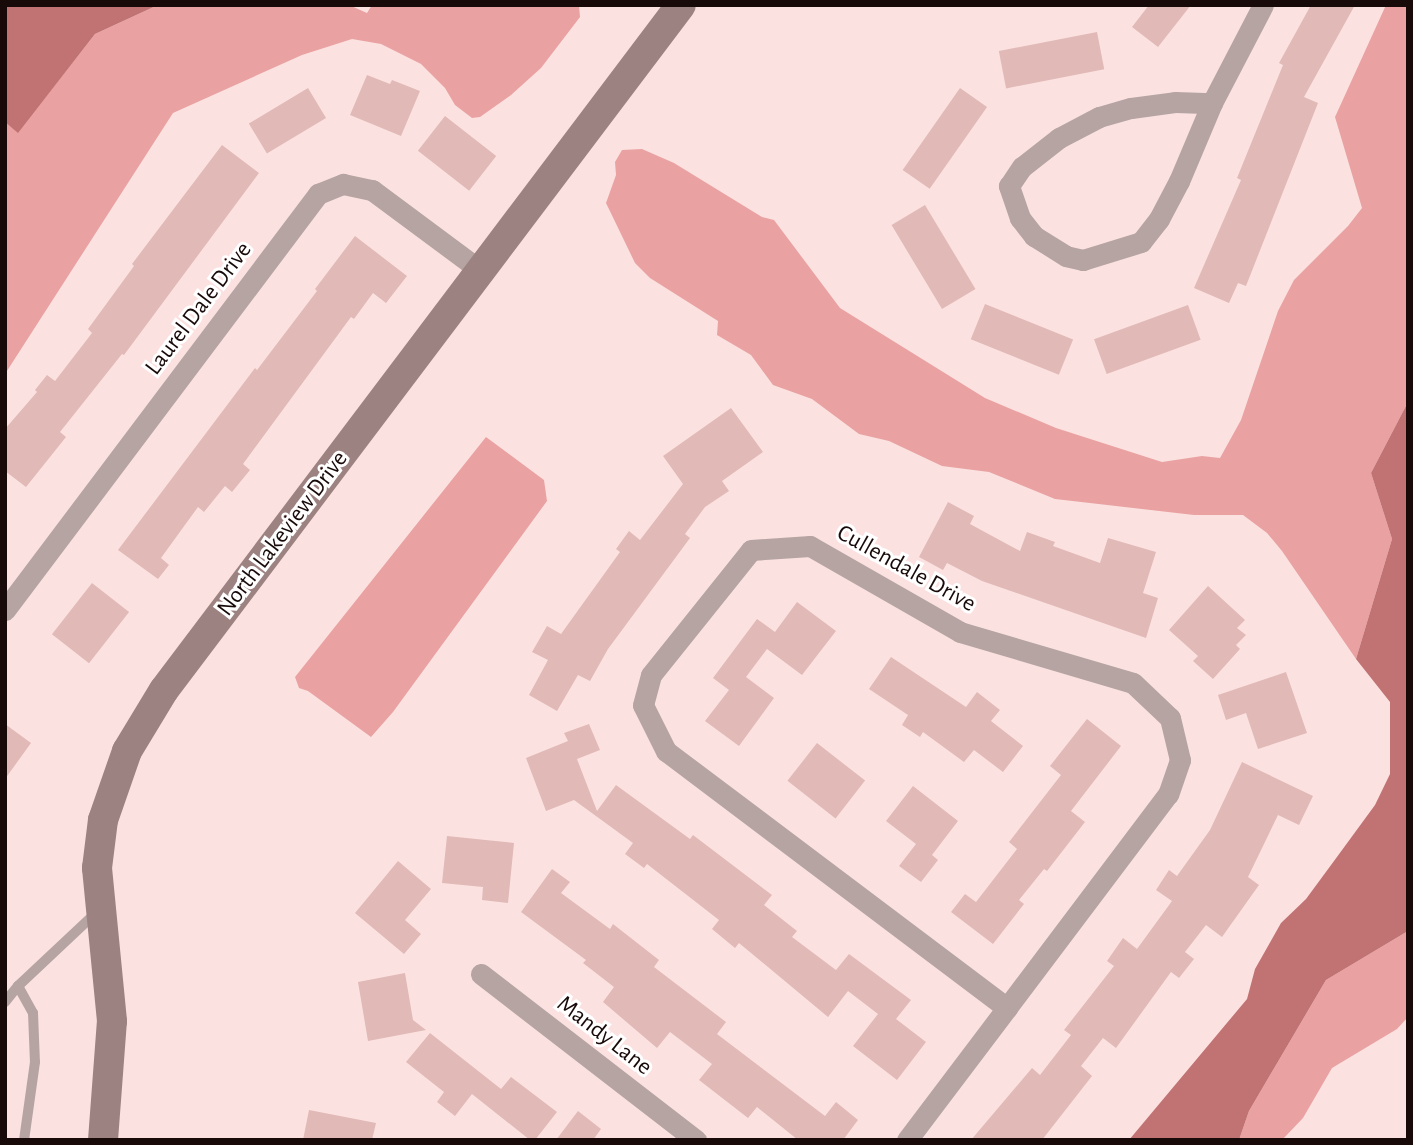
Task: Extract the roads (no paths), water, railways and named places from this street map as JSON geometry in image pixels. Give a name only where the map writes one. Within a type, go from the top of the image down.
[{"type":"street","name":"North Lakeview Drive","points":[[103,1140],[112,1021],[97,867],[103,820],[133,741],[164,690],[681,5]]},
{"type":"street","points":[[1212,103],[1175,102],[1131,108],[1100,117],[1059,138],[1022,167],[1009,186],[1020,218],[1034,236],[1066,257],[1083,260],[1141,242],[1159,219],[1179,181],[1212,103],[1263,5]]},
{"type":"street","name":"Laurel Dale Drive","points":[[5,610],[318,194],[342,184],[372,190],[481,271]]},
{"type":"street","name":"Cullendale Drive","points":[[908,1140],[1168,794],[1180,760],[1170,718],[1133,683],[960,632],[810,546],[751,550],[650,675],[643,705],[666,751],[1007,1008]]},
{"type":"street","name":"Mandy Lane","points":[[481,974],[696,1140]]},
{"type":"lane","points":[[5,1002],[18,986],[101,908]]},
{"type":"lane","points":[[18,986],[33,1013],[35,1062],[23,1139]]}]
